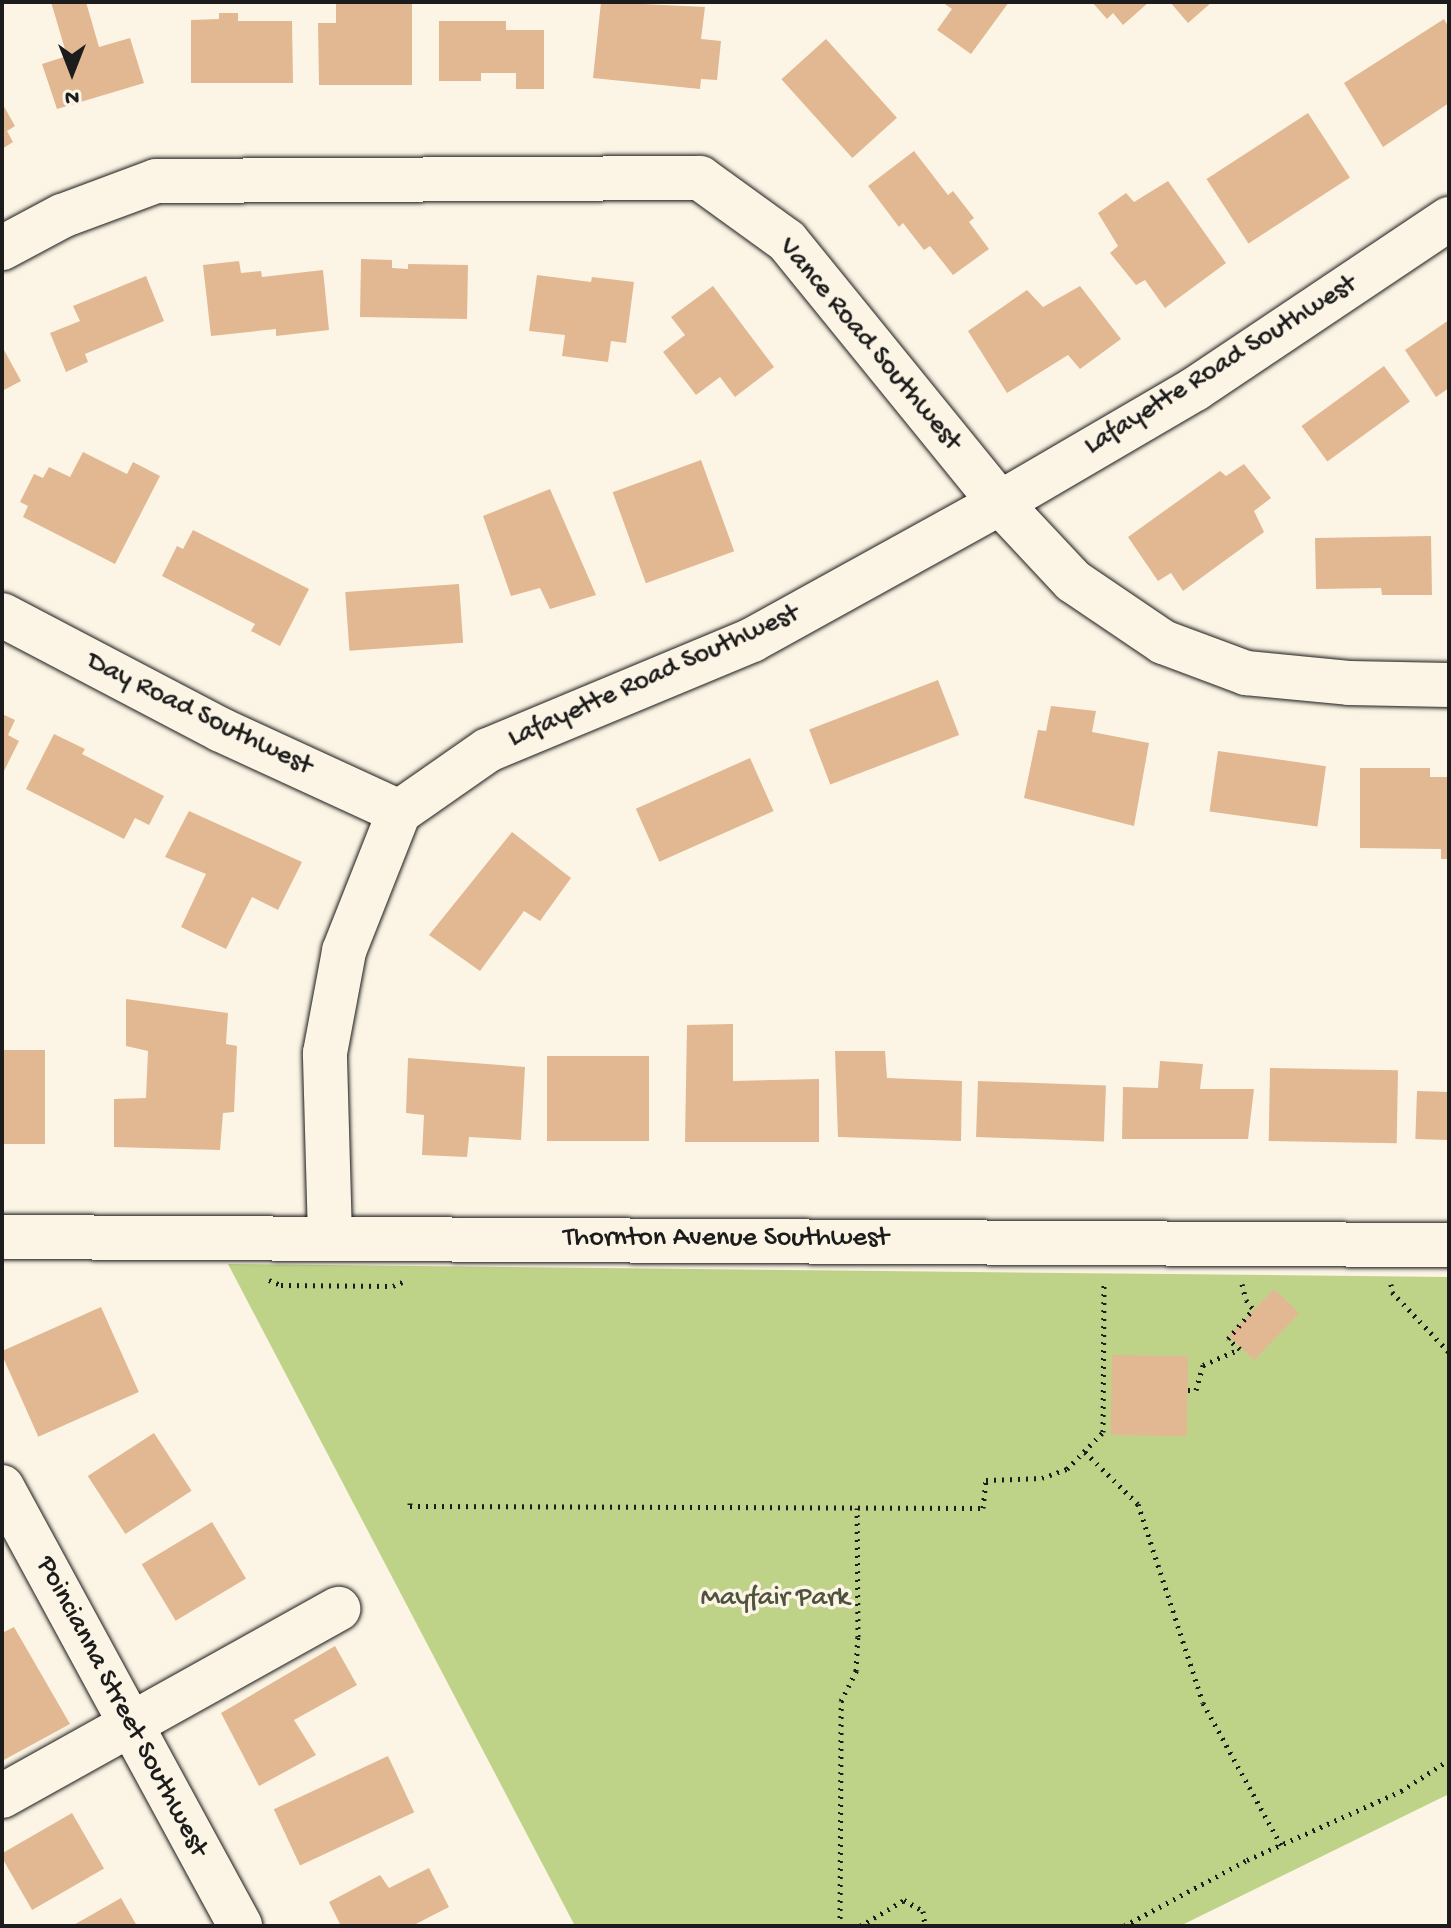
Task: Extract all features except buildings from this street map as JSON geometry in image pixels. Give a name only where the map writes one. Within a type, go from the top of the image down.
[{"type":"street","name":"Vance Road Southwest","points":[[2,248],[62,216],[156,181],[700,178],[787,241],[1000,503],[1073,581],[1163,642],[1246,673],[1349,683],[1449,685]]},
{"type":"street","name":"Lafayette Road Southwest","points":[[399,812],[488,750],[752,640],[1000,503],[1195,389],[1449,219]]},
{"type":"street","name":"Day Road Southwest","points":[[2,615],[221,730],[399,812]]},
{"type":"street","points":[[330,1237],[325,1053],[344,951],[399,812]]},
{"type":"street","name":"Thornton Avenue Southwest","points":[[2,1237],[1449,1245]]},
{"type":"street","name":"Poincianna Street Southwest","points":[[2,1487],[240,1926]]},
{"type":"street","points":[[2,1796],[338,1609]]},
{"type":"path","points":[[1188,1390],[1196,1390],[1203,1365],[1240,1349],[1228,1339],[1254,1310],[1246,1300],[1241,1279]]},
{"type":"path","points":[[1390,1279],[1392,1292],[1449,1352]]},
{"type":"path","points":[[410,1503],[410,1506],[983,1508],[986,1480],[1042,1478],[1067,1469],[1103,1432],[1104,1281]]},
{"type":"path","points":[[1085,1452],[1138,1504],[1203,1703],[1281,1845]]},
{"type":"path","points":[[840,1926],[841,1701],[856,1671],[857,1508]]},
{"type":"path","points":[[1124,1926],[1281,1845],[1401,1791],[1449,1760]]},
{"type":"path","points":[[860,1926],[890,1905],[904,1900],[923,1911],[925,1926]]},
{"type":"green space","name":"Mayfair Park","points":[[228,1264],[1449,1277],[1449,1794],[1180,1926],[575,1926]]}]
